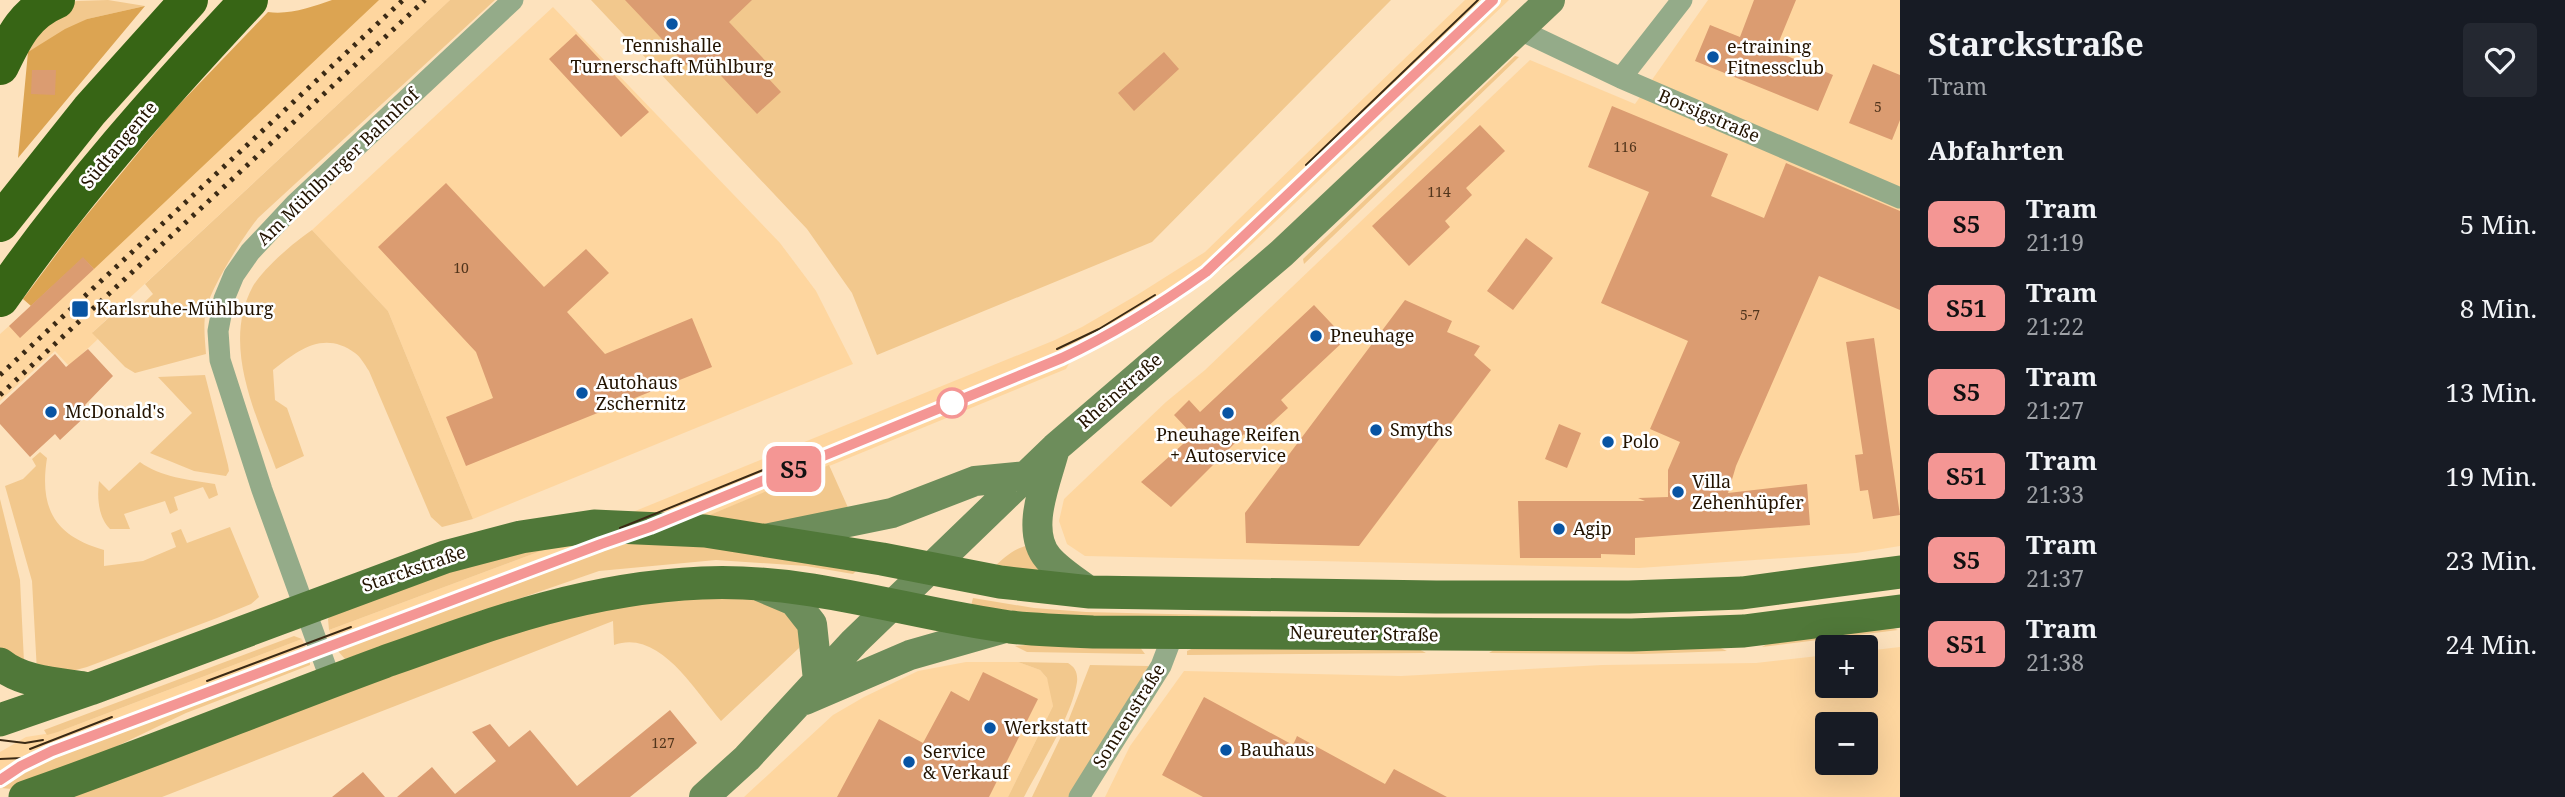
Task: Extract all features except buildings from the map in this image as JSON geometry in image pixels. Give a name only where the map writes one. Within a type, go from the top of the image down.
[{"type":"highway","points":[[0,66],[16,32],[24,22],[45,4],[56,0]]},
{"type":"highway","points":[[0,223],[90,110],[189,0]]},
{"type":"highway","name":"Südtangente","points":[[0,299],[61,215],[121,141],[249,0]]},
{"type":"main road","name":"Rheinstraße","points":[[704,797],[747,758],[818,680],[893,604],[1026,475],[1282,253],[1550,0]]},
{"type":"main road","points":[[1055,449],[1037,519],[1037,536],[1046,556],[1090,592]]},
{"type":"main road","points":[[762,540],[892,513],[975,481],[1026,475]]},
{"type":"main road","name":"Starckstraße","points":[[0,720],[445,556],[521,537],[594,526],[705,531],[930,569]]},
{"type":"main road","points":[[930,569],[1025,586],[1090,592],[1446,597],[1629,597],[1742,593],[1900,572]]},
{"type":"main road","points":[[25,797],[485,625],[568,600],[634,588],[752,583],[794,601],[812,624],[818,680]]},
{"type":"main road","name":"Neureuter Straße","points":[[752,583],[830,592],[1008,626],[1093,632],[1632,635],[1744,631],[1900,611]]},
{"type":"main road","points":[[799,703],[910,655],[1008,626]]},
{"type":"main road","points":[[0,664],[12,673],[44,682],[90,689]]},
{"type":"street","name":"Am Mühlburger Bahnhof","points":[[331,681],[262,490],[220,360],[218,331],[224,299],[234,275],[250,252],[295,204],[513,0]]},
{"type":"street","points":[[1621,78],[1682,0]]},
{"type":"street","name":"Borsigstraße","points":[[1520,30],[1621,78],[1900,198]]},
{"type":"street","name":"Sonnenstraße","points":[[1079,797],[1161,666],[1174,632]]},
{"type":"shaded area","points":[[108,0],[145,6],[87,19],[28,52],[56,5]]},
{"type":"shaded area","points":[[332,0],[379,0],[94,269],[83,258],[31,306],[23,299],[76,228],[172,112],[268,12],[309,8]]},
{"type":"shaded area","points":[[378,0],[450,0],[93,332],[98,339],[69,366],[55,351],[0,401],[0,334]]},
{"type":"shaded area","points":[[450,0],[495,0],[258,218],[228,262],[209,301],[204,332],[206,354],[135,373],[125,367],[92,333],[125,303],[134,312],[153,294],[145,284]]},
{"type":"shaded area","points":[[591,0],[1391,0],[1152,242],[877,355],[852,293],[807,229]]},
{"type":"shaded area","points":[[1465,0],[1509,0],[1238,257],[1155,317],[1071,360],[1066,369],[700,519],[623,516],[1055,340],[1137,295],[1205,252]]},
{"type":"shaded area","points":[[1708,0],[1900,0],[1900,546],[1856,553],[1639,568],[1085,556],[1067,544],[1059,521],[1064,499],[1166,402],[1205,370],[1530,60],[1635,104]]},
{"type":"shaded area","points":[[145,6],[18,158],[28,52],[87,19]]},
{"type":"shaded area","points":[[553,7],[780,243],[816,291],[853,364],[473,519],[388,311],[312,230]]},
{"type":"shaded area","points":[[1515,56],[1519,57],[1304,264],[1303,259]]},
{"type":"shaded area","points":[[312,230],[388,311],[473,519],[442,527],[431,517],[369,371],[357,354],[333,343],[312,345],[273,370],[275,400],[287,408],[304,456],[276,469],[251,402],[241,355],[240,332],[244,309],[253,286],[264,271]]},
{"type":"shaded area","points":[[205,375],[228,465],[226,476],[194,471],[150,453],[192,413],[158,377]]},
{"type":"shaded area","points":[[40,452],[47,458],[46,492],[54,518],[73,537],[104,550],[104,566],[143,561],[176,547],[171,533],[181,529],[187,543],[230,527],[259,597],[251,604],[217,618],[87,667],[72,671],[37,672],[32,581],[5,486],[23,479],[36,466],[32,459]]},
{"type":"shaded area","points":[[140,462],[166,474],[215,484],[218,495],[209,499],[203,487],[174,497],[178,510],[170,514],[165,501],[124,514],[130,529],[110,529],[99,506],[99,481],[109,491]]},
{"type":"shaded area","points":[[829,465],[850,512],[776,526],[700,519]]},
{"type":"shaded area","points":[[0,499],[20,580],[24,662],[0,650]]},
{"type":"shaded area","points":[[628,540],[337,650],[329,630],[557,545]]},
{"type":"shaded area","points":[[628,540],[672,540],[860,567],[853,574],[806,566],[716,560],[599,571],[345,659],[337,650]]},
{"type":"shaded area","points":[[557,545],[329,630],[328,619],[332,613],[425,576]]},
{"type":"shaded area","points":[[1030,545],[1053,572],[993,568],[1014,551]]},
{"type":"shaded area","points":[[764,597],[799,624],[799,648],[721,721],[675,665],[661,654],[631,642],[614,645],[613,621],[162,797],[59,797],[462,645],[617,602]]},
{"type":"shaded area","points":[[973,598],[1034,608],[1086,612],[1251,616],[1251,622],[1083,619],[971,606]]},
{"type":"shaded area","points":[[1885,625],[1898,630],[1858,635],[1815,635],[1815,640],[1762,647],[1772,641]]},
{"type":"shaded area","points":[[294,636],[302,639],[58,732],[47,735],[44,730]]},
{"type":"shaded area","points":[[302,639],[310,658],[26,770],[0,788],[0,752],[26,737],[58,732]]},
{"type":"shaded area","points":[[1714,645],[1727,651],[1642,654],[1489,653],[1497,648]]},
{"type":"shaded area","points":[[1015,646],[1139,646],[1145,654],[1027,652]]},
{"type":"shaded area","points":[[1196,647],[1415,647],[1426,653],[1187,655],[1187,651]]},
{"type":"shaded area","points":[[1900,647],[1900,797],[1105,797],[1130,746],[1184,671],[1401,676],[1602,665],[1756,663],[1815,656],[1815,698],[1878,698],[1878,650]]},
{"type":"shaded area","points":[[310,659],[310,665],[186,713],[111,749],[12,789],[1,788],[14,776],[26,770],[155,717]]},
{"type":"shaded area","points":[[966,662],[1018,662],[1040,670],[1047,678],[1051,690],[1053,706],[1008,797],[744,797],[833,715],[918,671]]},
{"type":"shaded area","points":[[1018,662],[1068,663],[1076,671],[1077,682],[1069,710],[1024,797],[1008,797],[1053,706],[1047,678],[1040,670]]},
{"type":"shaded area","points":[[1090,665],[1148,666],[1149,670],[1069,797],[1032,797],[1067,724]]},
{"type":"tram line","points":[[1306,165],[1478,0]]},
{"type":"tram line","points":[[0,759],[22,758],[52,751],[601,543],[650,527],[1081,349],[1154,308],[1206,272],[1493,0]]},
{"type":"tram line","name":"S5","points":[[0,780],[35,758],[52,751],[650,527],[1062,358],[1104,338],[1171,298],[1206,272],[1493,0]]},
{"type":"tram line","points":[[1057,349],[1099,329],[1155,295]]},
{"type":"tram line","points":[[620,528],[763,470]]},
{"type":"tram line","points":[[207,681],[351,627]]},
{"type":"tram line","points":[[30,749],[112,717]]},
{"type":"tram line","points":[[0,740],[25,743],[43,740]]},
{"type":"tram line","points":[[0,780],[33,759]]},
{"type":"railway","points":[[0,375],[403,0]]},
{"type":"railway","points":[[0,395],[425,0]]},
{"type":"place","name":"Tennishalle Turnerschaft Mühlburg","points":[[672,24]]},
{"type":"place","name":"e-training Fitnessclub","points":[[1713,57]]},
{"type":"place","name":"Karlsruhe-Mühlburg","points":[[80,309]]},
{"type":"place","name":"Pneuhage","points":[[1316,336]]},
{"type":"place","name":"Autohaus Zschernitz","points":[[582,393]]},
{"type":"place","name":"McDonald's","points":[[51,412]]},
{"type":"place","name":"Pneuhage Reifen + Autoservice","points":[[1228,413]]},
{"type":"place","name":"Smyths","points":[[1376,430]]},
{"type":"place","name":"Polo","points":[[1608,442]]},
{"type":"place","name":"Villa Zehenhüpfer","points":[[1678,492]]},
{"type":"place","name":"Agip","points":[[1559,529]]},
{"type":"place","name":"Werkstatt","points":[[990,728]]},
{"type":"place","name":"Bauhaus","points":[[1226,750]]},
{"type":"place","name":"Service & Verkauf","points":[[909,762]]}]
